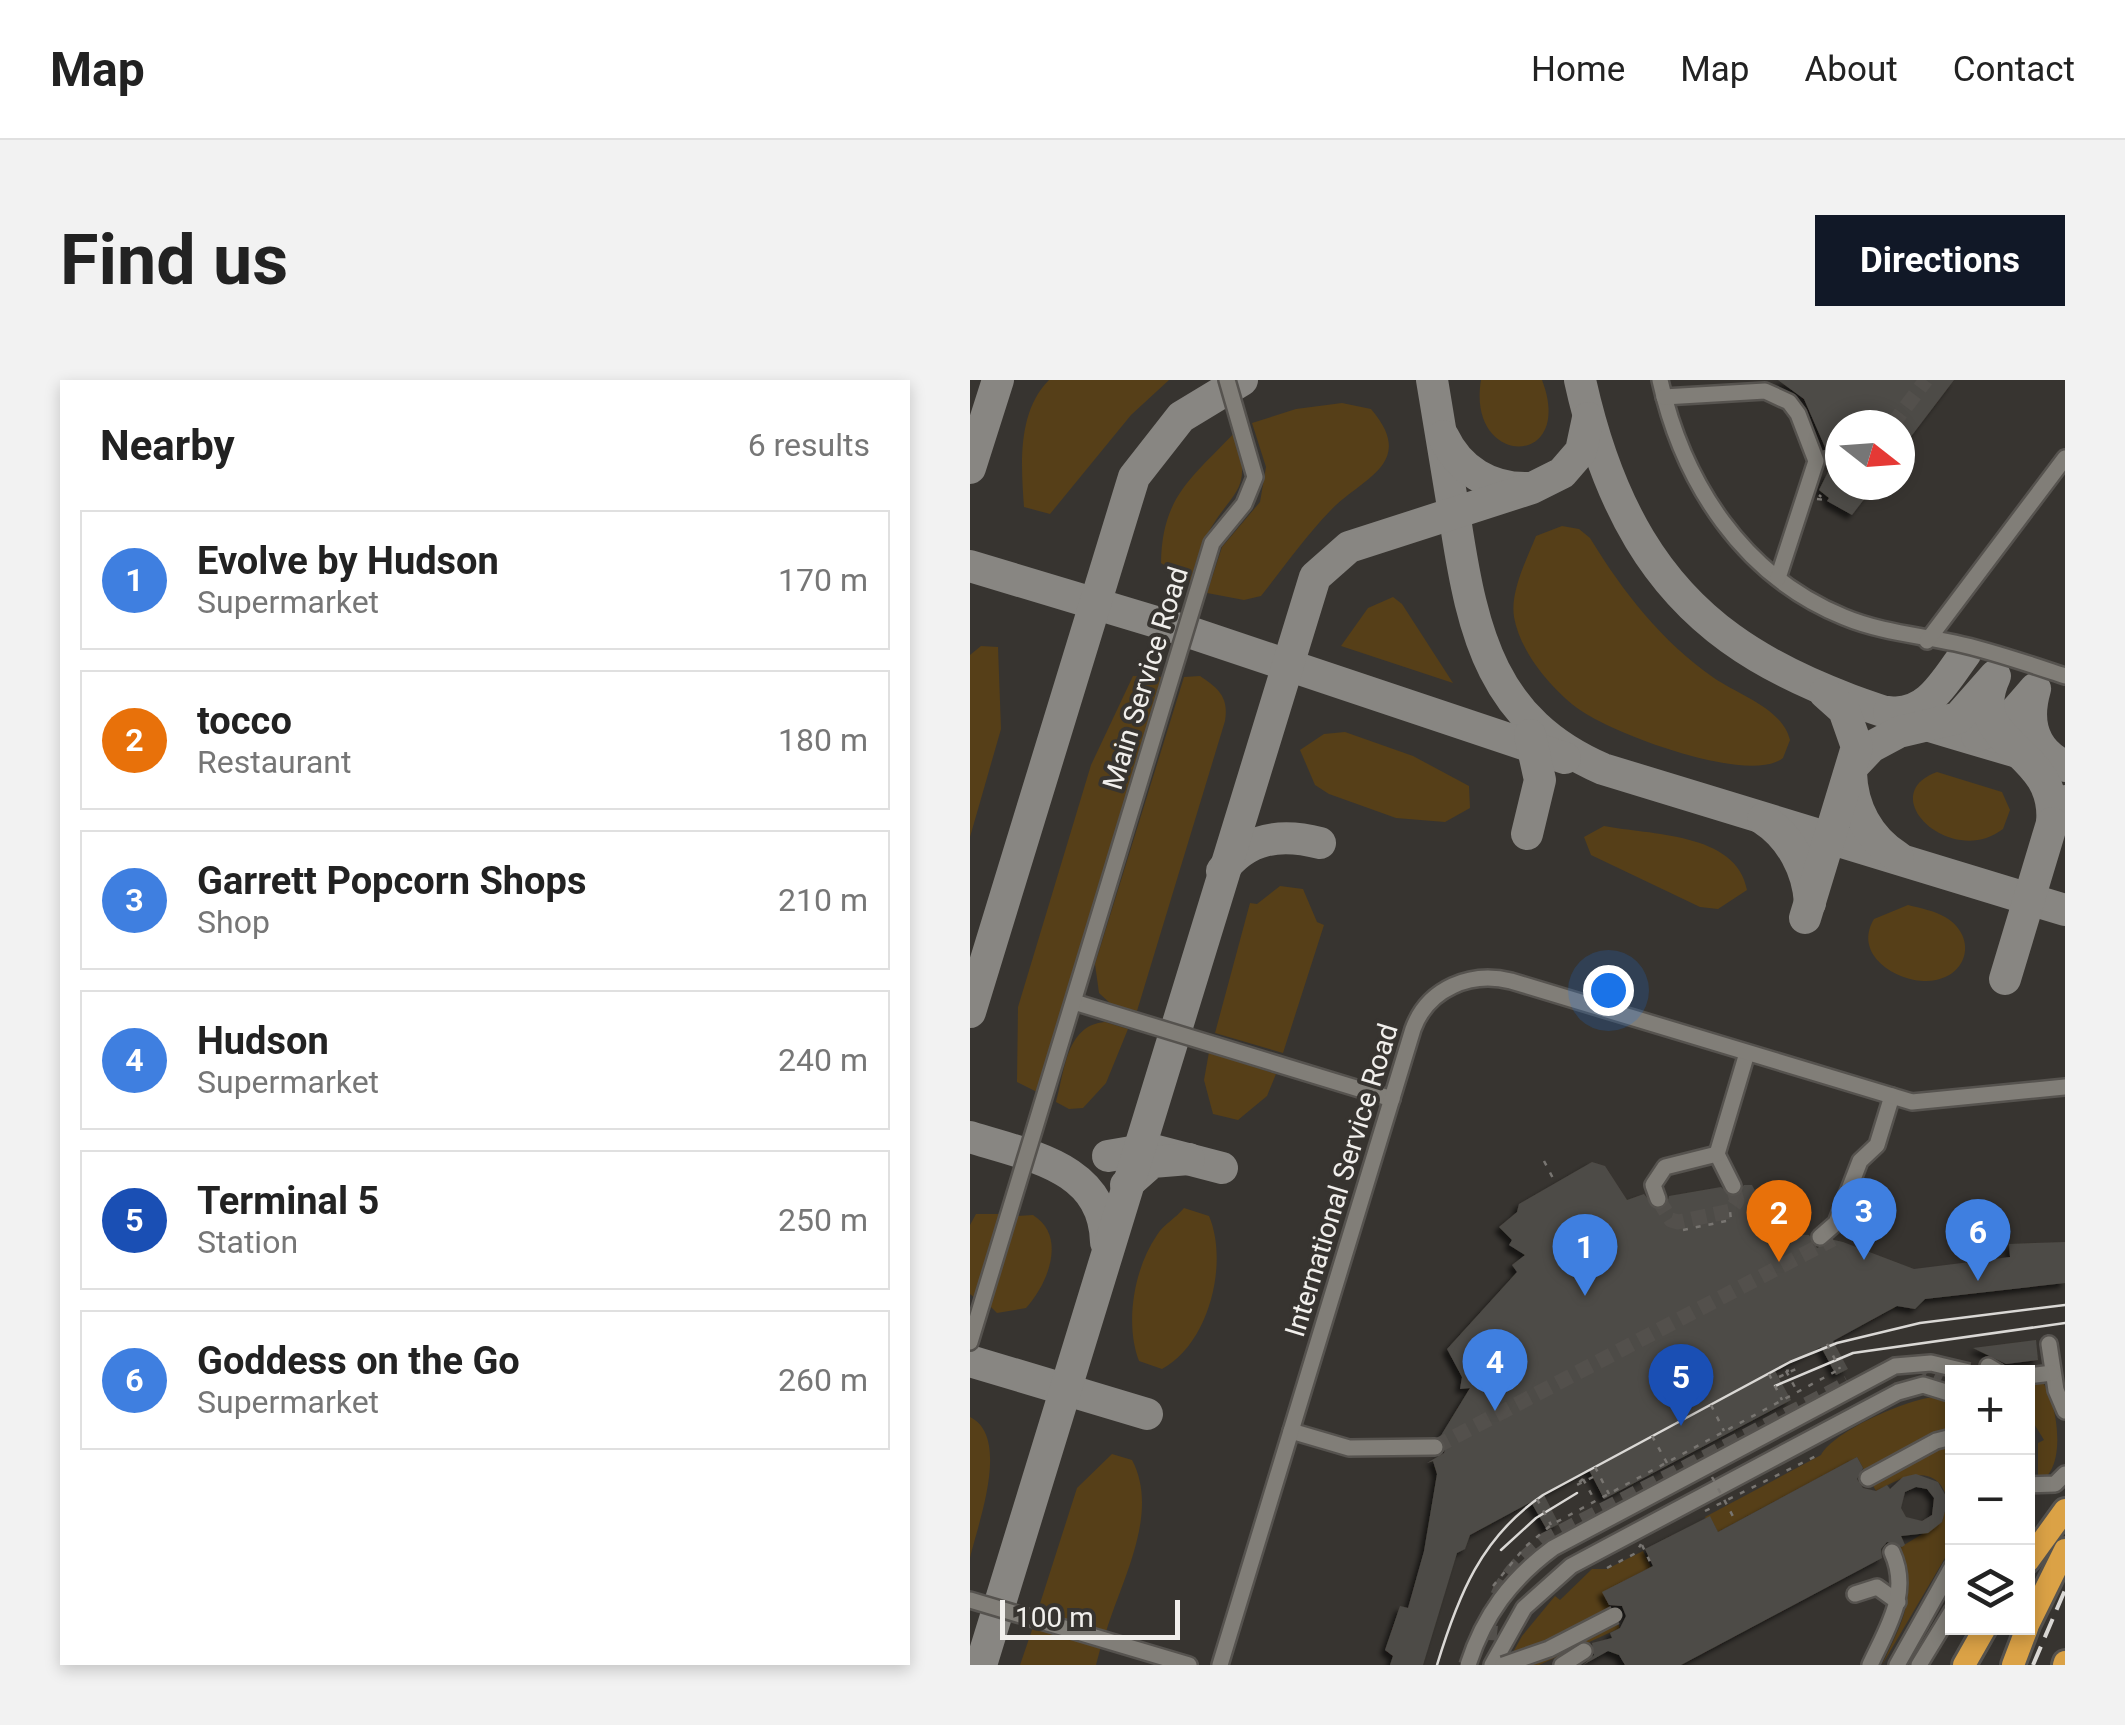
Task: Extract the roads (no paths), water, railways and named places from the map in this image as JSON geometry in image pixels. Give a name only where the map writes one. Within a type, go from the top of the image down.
[{"type":"highway","points":[[2035,1552],[2065,1510]]},
{"type":"highway","points":[[2035,1610],[2065,1550]]},
{"type":"highway","points":[[1964,1665],[1981,1635]]},
{"type":"highway","points":[[2013,1665],[2024,1635]]},
{"type":"street","name":"Main Service Road","points":[[970,1342],[1212,543],[1244,504],[1255,476],[1227,380]]},
{"type":"street","points":[[1660,380],[1685,464],[1716,515],[1778,578],[1848,619],[1927,640],[1970,646],[2065,676]]},
{"type":"street","points":[[1664,397],[1765,391],[1790,402],[1798,414],[1816,460],[1778,578]]},
{"type":"street","points":[[1927,640],[2065,458]]},
{"type":"street","name":"International Service Road","points":[[1220,1665],[1416,1020],[1436,996],[1471,979],[1511,981],[1920,1103],[2065,1087]]},
{"type":"street","points":[[1074,1002],[1392,1099]]},
{"type":"street","points":[[1732,1186],[1717,1154],[1747,1053]]},
{"type":"street","points":[[1826,1238],[1836,1223],[1860,1161],[1877,1146],[1892,1096]]},
{"type":"street","points":[[1658,1199],[1653,1185],[1665,1167],[1717,1154]]},
{"type":"street","points":[[2055,1350],[2052,1373],[2065,1412]]},
{"type":"street","points":[[1468,1665],[1498,1602],[1526,1568],[1552,1548],[1895,1366],[1931,1363],[1945,1366]]},
{"type":"street","points":[[2035,1375],[2052,1373]]},
{"type":"street","points":[[1490,1665],[1524,1608],[1580,1562],[1898,1392],[1923,1385],[1945,1386]]},
{"type":"street","points":[[1290,1431],[1349,1448],[1409,1449],[1438,1442]]},
{"type":"street","points":[[1868,1478],[1945,1439]]},
{"type":"street","points":[[2035,1485],[2055,1484],[2065,1474]]},
{"type":"street","points":[[1870,1665],[1898,1602],[1902,1579],[1892,1552]]},
{"type":"street","points":[[1897,1665],[1945,1580]]},
{"type":"street","points":[[1855,1594],[1877,1586],[1898,1602]]},
{"type":"street","points":[[970,1600],[1189,1665]]},
{"type":"street","points":[[1503,1665],[1548,1649],[1615,1616]]},
{"type":"street","points":[[1918,1665],[1945,1622]]},
{"type":"street","points":[[1488,1640],[1490,1665]]},
{"type":"street","points":[[1562,1665],[1584,1651]]},
{"type":"tunnel","points":[[1903,410],[1926,380]]},
{"type":"tunnel","points":[[1816,461],[1825,458]]},
{"type":"tunnel","points":[[1658,1199],[1671,1220],[1678,1222],[1730,1211],[1737,1201],[1733,1186]]},
{"type":"tunnel","points":[[1435,1447],[1833,1239]]},
{"type":"tunnel","points":[[1915,1363],[1943,1376]]},
{"type":"tunnel","points":[[1489,1640],[1494,1607],[1504,1583],[1545,1540],[1848,1383]]},
{"type":"tram line","points":[[1437,1665],[1463,1592],[1488,1549],[1503,1530],[1543,1495],[1790,1362],[1837,1343],[1920,1323],[2065,1305]]},
{"type":"tram line","points":[[1775,1386],[1853,1353],[2065,1323]]},
{"type":"tram line","points":[[1501,1550],[1536,1518],[1577,1493]]},
{"type":"railway","points":[[2033,1665],[2065,1590]]},
{"type":"place","name":"Garrett Popcorn Shops","points":[[1864,1260]]},
{"type":"place","name":"tocco","points":[[1779,1262]]},
{"type":"place","name":"Goddess on the Go","points":[[1978,1281]]},
{"type":"place","name":"Evolve by Hudson","points":[[1585,1296]]},
{"type":"place","name":"Hudson","points":[[1495,1411]]},
{"type":"place","name":"Terminal 5","points":[[1681,1426]]}]
